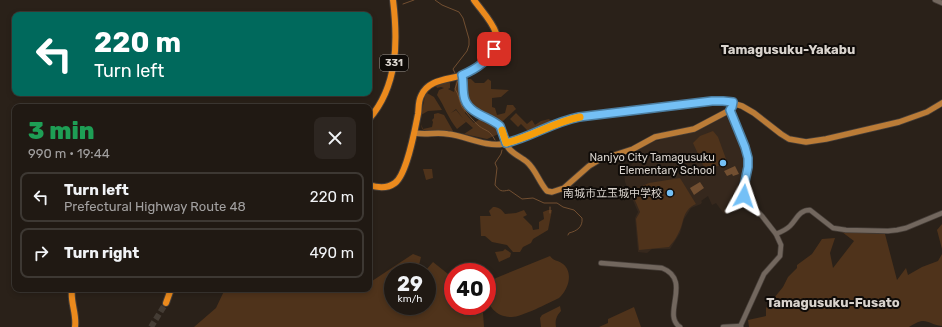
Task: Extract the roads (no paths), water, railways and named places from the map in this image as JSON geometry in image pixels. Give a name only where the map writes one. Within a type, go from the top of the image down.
[{"type":"highway","name":"331","points":[[372,114],[384,96],[392,77],[396,44],[393,0]]},
{"type":"highway","points":[[372,186],[385,188],[394,184],[398,180],[403,170],[414,133],[419,101],[423,92],[435,82],[471,71],[489,57],[494,51],[496,35],[494,28],[474,0]]},
{"type":"highway","points":[[72,292],[75,327]]},
{"type":"highway","points":[[166,303],[170,292]]},
{"type":"main road","points":[[414,133],[446,134],[498,144],[519,139],[557,123],[579,117],[712,101],[723,101],[733,102],[750,110],[789,139],[806,142],[826,139],[899,122],[927,112],[942,103]]},
{"type":"main road","points":[[506,143],[510,150],[532,167],[547,191],[552,192],[564,188],[589,166],[599,160],[633,149],[655,137],[694,129],[730,110],[733,102]]},
{"type":"street","points":[[935,0],[942,2]]},
{"type":"street","points":[[458,76],[467,103],[475,111],[500,126],[506,143]]},
{"type":"street","points":[[723,327],[741,326],[764,275],[780,256],[781,245],[776,234],[744,196],[743,191],[748,167],[748,158],[730,110]]},
{"type":"street","points":[[776,234],[789,227],[801,212],[807,210],[810,210],[833,228],[846,230],[888,231],[901,229],[942,213]]},
{"type":"street","points":[[601,263],[662,268],[666,270],[674,278],[677,286],[674,310],[675,320],[680,327]]},
{"type":"waterway","points":[[403,4],[414,0]]},
{"type":"waterway","points":[[435,0],[442,5],[459,12],[463,18],[469,39],[467,51],[453,69],[456,75]]},
{"type":"waterway","points":[[458,80],[455,89],[462,107],[475,122],[489,132],[495,140]]},
{"type":"waterway","points":[[502,150],[495,163],[497,168],[495,185],[498,189],[504,191],[509,190],[522,199],[533,198],[544,203],[557,203],[563,207],[574,210],[582,218],[582,224],[579,228],[568,235]]},
{"type":"waterway","points":[[550,207],[550,213]]},
{"type":"tunnel","points":[[151,327],[166,303]]},
{"type":"place","name":"Nanjyo City Tamagusuku Elementary School","points":[[723,163]]},
{"type":"place","name":"南城市立玉城中学校","points":[[670,193]]},
{"type":"district","name":"Tamagusuku-Yakabu","points":[[788,49]]},
{"type":"district","name":"Tamagusuku-Fusato","points":[[833,302]]}]
